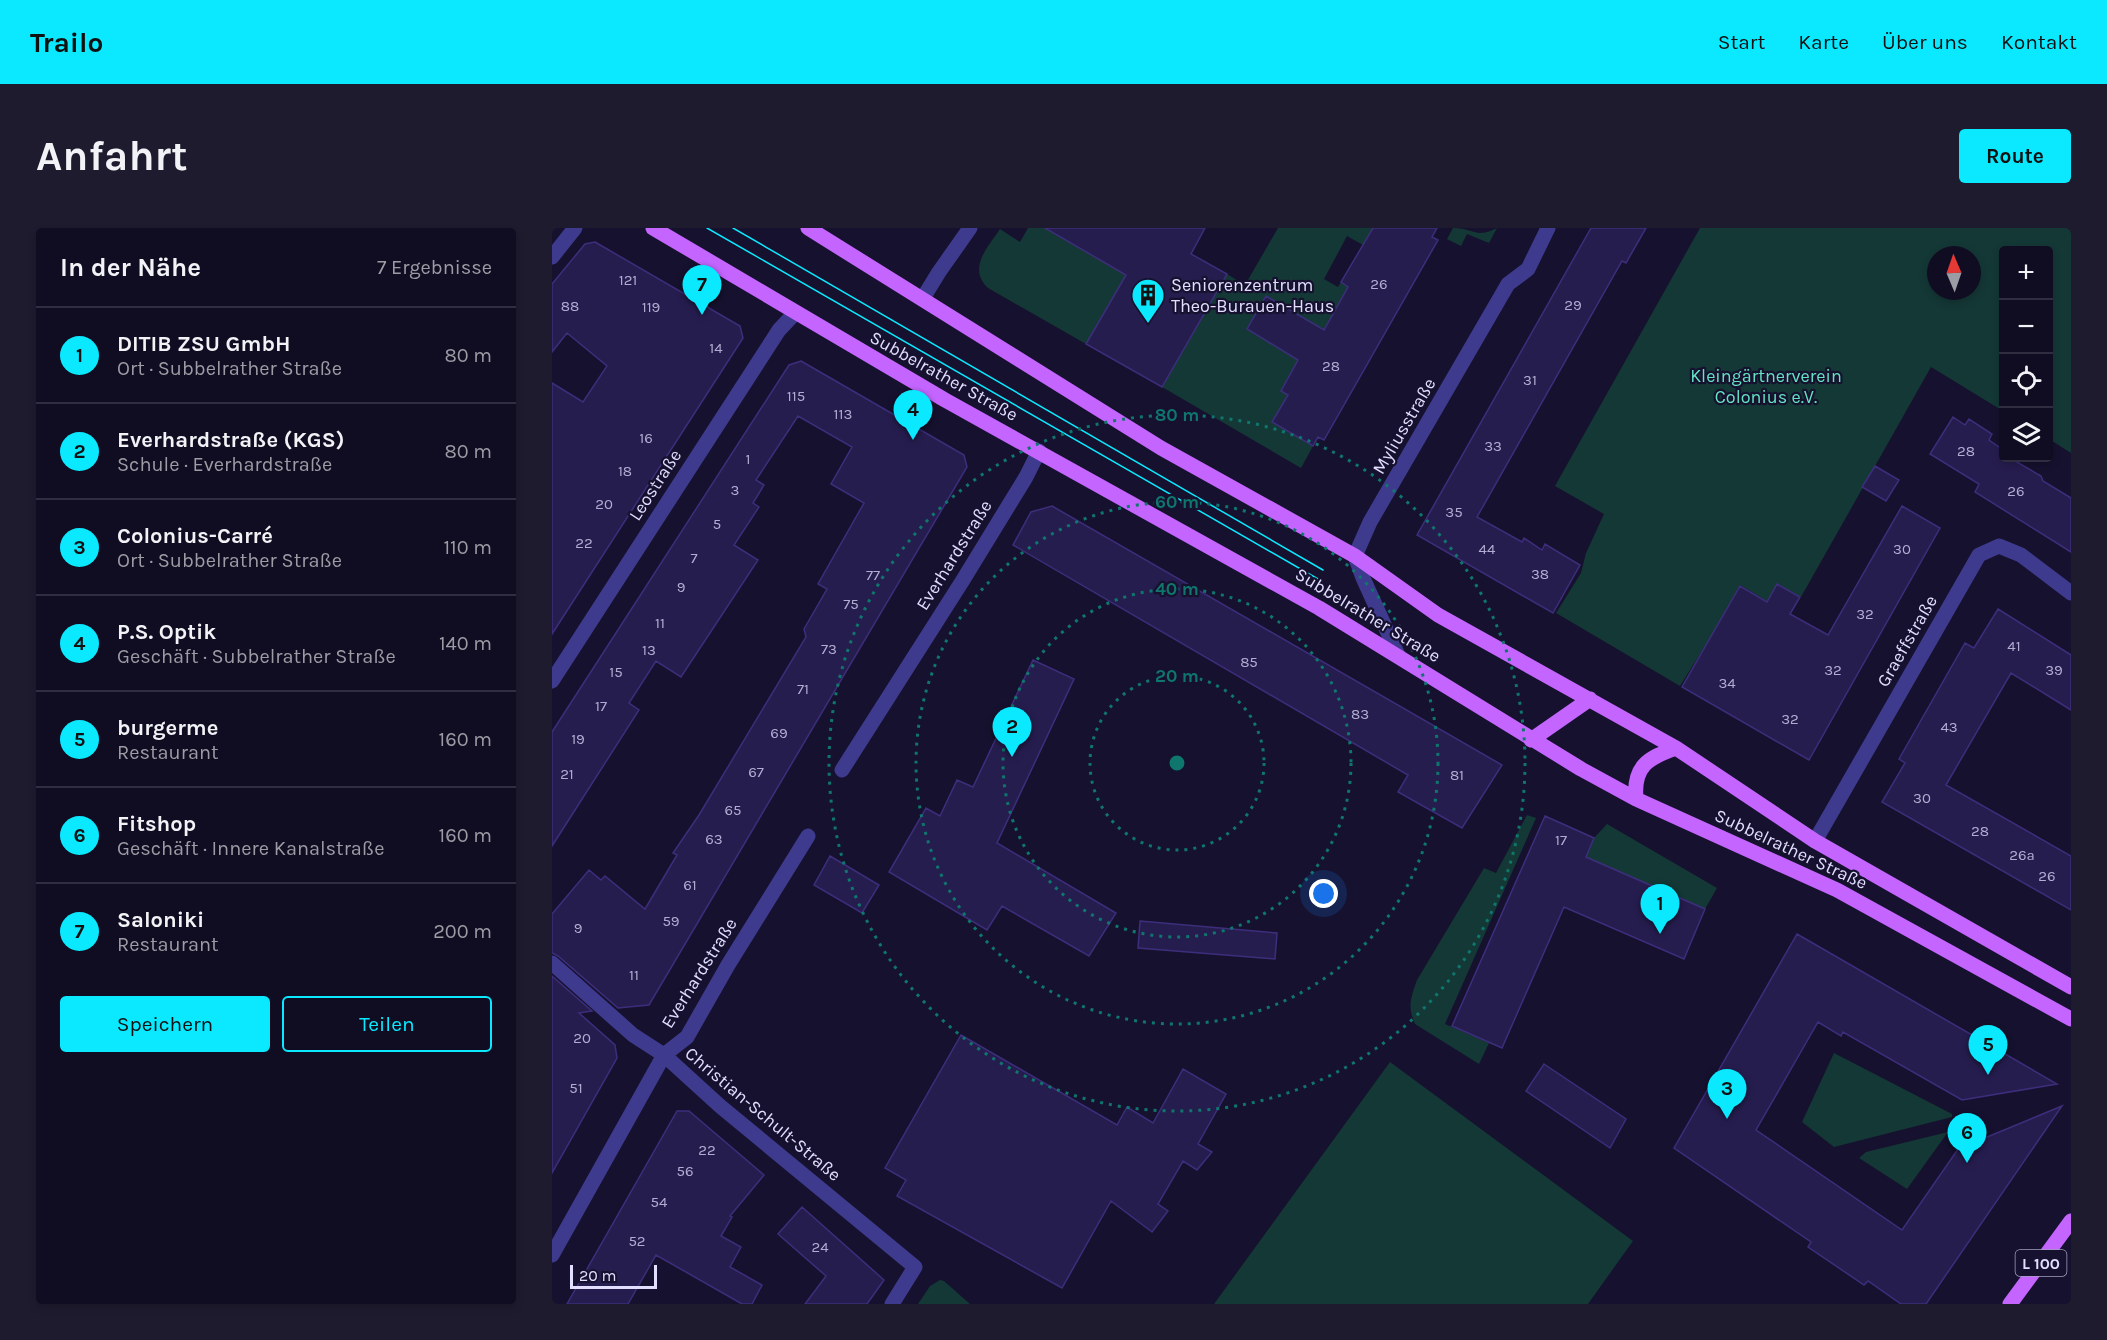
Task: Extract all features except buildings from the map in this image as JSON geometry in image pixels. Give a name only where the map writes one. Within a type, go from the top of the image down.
[{"type":"main road","name":"Subbelrather Straße","points":[[653,228],[945,400],[1286,589],[1398,655],[1531,740],[1636,799],[1837,890],[2071,1019]]},
{"type":"main road","name":"Subbelrather Straße","points":[[808,228],[1161,448],[1355,556],[1438,615],[1676,748],[1815,841],[2071,987]]},
{"type":"main road","points":[[1531,740],[1590,699]]},
{"type":"main road","points":[[1636,799],[1637,777],[1643,766],[1655,756],[1676,748]]},
{"type":"main road","name":"L 100","points":[[2010,1304],[2071,1221]]},
{"type":"street","points":[[552,257],[575,228]]},
{"type":"street","points":[[923,298],[970,228]]},
{"type":"street","name":"Myliusstraße","points":[[1355,556],[1370,522],[1502,294],[1508,284],[1528,269],[1548,228]]},
{"type":"street","name":"Leostraße","points":[[552,681],[779,330],[795,313]]},
{"type":"street","name":"Everhardstraße","points":[[842,770],[963,580],[1026,477],[1039,451]]},
{"type":"street","name":"Graeffstraße","points":[[1815,841],[1979,555],[1999,546],[2021,555],[2071,593]]},
{"type":"street","points":[[1355,556],[1398,655]]},
{"type":"street","name":"Everhardstraße","points":[[552,1255],[664,1055],[687,1037],[728,965],[808,836]]},
{"type":"street","name":"Christian-Schult-Straße","points":[[552,963],[633,1035],[664,1055],[720,1106],[915,1267],[892,1304]]},
{"type":"green space","points":[[1028,228],[1047,228],[1144,284],[1114,296],[1086,344],[988,288],[982,280],[979,265],[985,250],[1000,229],[1020,242]]},
{"type":"green space","points":[[1278,228],[1373,228],[1363,245],[1347,236],[1324,279],[1338,287],[1341,282],[1348,287],[1319,339],[1312,336],[1281,390],[1288,395],[1272,422],[1313,446],[1301,468],[1162,387],[1227,274],[1245,285]]},
{"type":"green space","points":[[1453,228],[1484,233],[1497,228],[1489,243],[1467,234],[1461,246],[1447,239]]},
{"type":"green space","name":"Kleingärtnerverein Colonius e.V.","points":[[1700,228],[2071,228],[2071,453],[2053,442],[2053,246],[1999,246],[1999,409],[1931,367],[1801,597],[1777,584],[1767,601],[1740,585],[1680,686],[1556,613],[1581,573],[1586,553],[1604,514],[1555,486]]},
{"type":"green space","points":[[1527,815],[1536,818],[1445,1024],[1489,1043],[1479,1064],[1415,1024],[1411,1012],[1412,997],[1417,980],[1484,868],[1496,873]]},
{"type":"green space","points":[[1607,824],[1717,888],[1705,909],[1586,857],[1594,838]]},
{"type":"green space","points":[[1834,1053],[1952,1114],[1952,1117],[1834,1147],[1802,1122]]},
{"type":"green space","points":[[1390,1062],[1633,1241],[1588,1304],[1214,1304]]},
{"type":"green space","points":[[1948,1132],[1907,1189],[1859,1158],[1866,1152]]},
{"type":"green space","points":[[940,1280],[970,1304],[918,1304],[930,1286]]},
{"type":"tram line","points":[[707,228],[1318,579]]},
{"type":"tram line","points":[[733,228],[1323,570]]},
{"type":"place","name":"Saloniki","points":[[702,315]]},
{"type":"place","name":"Seniorenzentrum Theo-Burauen-Haus","points":[[1148,324]]},
{"type":"place","name":"P.S. Optik","points":[[913,440]]},
{"type":"place","name":"Everhardstraße (KGS)","points":[[1012,757]]},
{"type":"place","name":"DITIB ZSU GmbH","points":[[1660,934]]},
{"type":"place","name":"burgerme","points":[[1988,1075]]},
{"type":"place","name":"Colonius-Carré","points":[[1727,1119]]},
{"type":"place","name":"Fitshop","points":[[1967,1163]]}]
